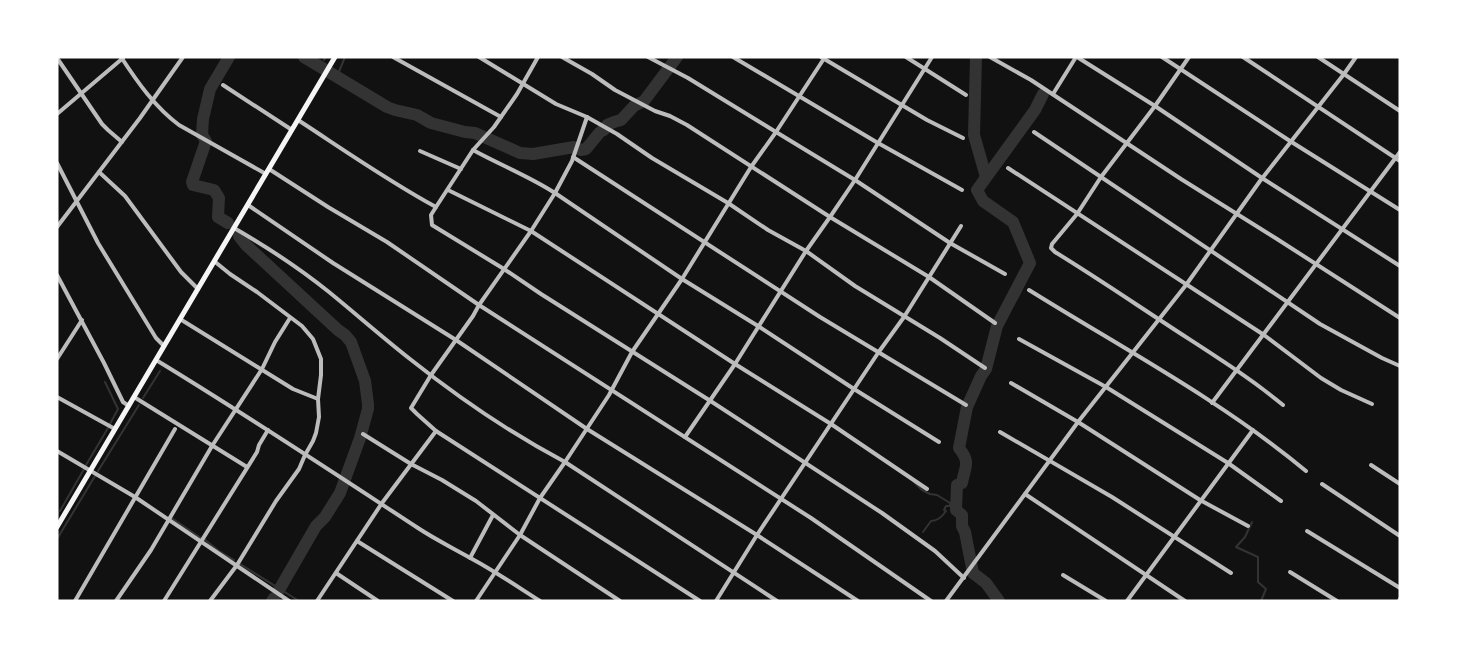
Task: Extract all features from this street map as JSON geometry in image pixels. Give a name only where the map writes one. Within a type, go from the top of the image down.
[{"type":"main road","points":[[57,527],[335,57]]},
{"type":"street","points":[[57,227],[123,142],[183,57]]},
{"type":"street","points":[[393,57],[501,117]]},
{"type":"street","points":[[479,57],[565,109],[587,117],[617,134],[768,230],[806,251],[855,286],[985,368]]},
{"type":"street","points":[[538,57],[501,117],[473,150],[436,207],[431,215],[432,225],[709,400],[882,513],[935,551],[964,578]]},
{"type":"street","points":[[562,57],[615,90],[687,125],[830,218],[928,277],[995,323]]},
{"type":"street","points":[[648,57],[688,78],[777,132],[950,243],[1005,274]]},
{"type":"street","points":[[733,57],[962,190]]},
{"type":"street","points":[[906,57],[966,95]]},
{"type":"street","points":[[685,437],[855,180],[932,57]]},
{"type":"street","points":[[990,57],[1053,94],[1181,179],[1400,318]]},
{"type":"street","points":[[1053,94],[1077,57],[1400,266]]},
{"type":"street","points":[[1162,57],[1400,210]]},
{"type":"street","points":[[1189,57],[1051,248],[1238,370],[1283,405]]},
{"type":"street","points":[[1243,57],[1400,161]]},
{"type":"street","points":[[1318,57],[1400,111]]},
{"type":"street","points":[[946,601],[1078,423],[1186,285],[1262,178],[1356,57]]},
{"type":"street","points":[[57,58],[102,124],[123,142]]},
{"type":"street","points":[[57,114],[123,58],[152,101],[179,125],[267,171],[387,242],[479,305],[811,518],[931,601]]},
{"type":"street","points":[[476,601],[520,535],[540,498],[587,429],[632,352],[682,279],[728,203],[777,132],[823,58],[902,106],[963,138]]},
{"type":"street","points":[[223,85],[292,130]]},
{"type":"street","points":[[587,117],[572,163],[555,193],[411,408],[436,430],[700,601]]},
{"type":"street","points":[[298,120],[401,188],[436,207]]},
{"type":"street","points":[[1034,132],[1320,324],[1400,366]]},
{"type":"street","points":[[473,150],[535,180],[682,279],[939,442]]},
{"type":"street","points":[[420,151],[460,169]]},
{"type":"street","points":[[1212,403],[1400,152]]},
{"type":"street","points":[[573,157],[780,292],[966,405]]},
{"type":"street","points":[[57,163],[99,243],[159,343],[164,346]]},
{"type":"street","points":[[1008,168],[1264,335],[1321,378],[1372,404]]},
{"type":"street","points":[[99,172],[125,196],[181,272],[198,289]]},
{"type":"street","points":[[448,190],[531,231],[831,424],[927,489]]},
{"type":"street","points":[[248,205],[333,263],[456,340],[587,429],[858,601]]},
{"type":"street","points":[[716,601],[878,352],[904,317],[961,226]]},
{"type":"street","points":[[234,228],[312,279],[478,411],[566,462],[777,601]]},
{"type":"street","points":[[210,601],[237,565],[276,501],[299,469],[313,441],[319,417],[318,399],[321,375],[321,359],[313,339],[302,326],[214,261]]},
{"type":"street","points":[[57,275],[123,402],[129,406]]},
{"type":"street","points":[[1029,290],[1212,403],[1273,443],[1306,471]]},
{"type":"street","points":[[116,601],[151,550],[212,446],[262,369],[290,318]]},
{"type":"street","points":[[180,319],[293,389],[318,399]]},
{"type":"street","points":[[57,359],[82,320]]},
{"type":"street","points":[[1018,339],[1106,387],[1228,463],[1281,501]]},
{"type":"street","points":[[57,346],[63,350]]},
{"type":"street","points":[[156,360],[237,409],[420,530],[495,572],[540,601]]},
{"type":"street","points":[[1011,383],[1200,500],[1248,526]]},
{"type":"street","points":[[57,397],[115,429]]},
{"type":"street","points":[[134,397],[247,467]]},
{"type":"street","points":[[75,601],[175,429]]},
{"type":"street","points":[[164,601],[257,452],[268,430]]},
{"type":"street","points":[[317,601],[382,503],[436,430]]},
{"type":"street","points":[[1126,601],[1253,430]]},
{"type":"street","points":[[1000,432],[1051,460],[1174,535],[1231,573]]},
{"type":"street","points":[[363,434],[467,496],[520,535],[620,601]]},
{"type":"street","points":[[57,451],[135,496],[290,601]]},
{"type":"street","points":[[1371,465],[1400,484]]},
{"type":"street","points":[[1322,484],[1400,536]]},
{"type":"street","points":[[1025,494],[1185,601]]},
{"type":"street","points":[[57,511],[64,515]]},
{"type":"street","points":[[470,558],[493,515]]},
{"type":"street","points":[[1306,531],[1400,588]]},
{"type":"street","points":[[357,541],[453,601]]},
{"type":"street","points":[[1290,572],[1337,601]]},
{"type":"street","points":[[336,573],[378,601]]},
{"type":"street","points":[[1063,575],[1106,601]]},
{"type":"waterway","points":[[228,223],[218,217],[219,198],[214,190],[193,185],[192,182],[206,141],[202,135],[203,119],[210,89],[229,57]]},
{"type":"waterway","points":[[304,57],[387,107],[417,115],[431,123],[475,133],[520,153],[533,154],[574,147],[581,150],[586,149],[607,125],[621,120],[634,106],[644,101],[677,57]]},
{"type":"waterway","points":[[338,74],[345,57]]},
{"type":"waterway","points":[[976,57],[974,135],[986,177]]},
{"type":"waterway","points":[[999,601],[986,583],[973,573],[962,526],[962,515],[956,510],[957,485],[962,483],[966,465],[965,457],[959,448],[967,407],[986,369],[997,326],[1030,263],[1013,222],[983,201],[977,190],[1035,110],[1043,94]]},
{"type":"waterway","points":[[239,236],[351,342],[365,381],[368,404],[360,438],[340,493],[325,517],[316,526],[279,590]]},
{"type":"waterway","points":[[143,398],[160,371]]},
{"type":"waterway","points":[[105,382],[118,409],[110,424]]},
{"type":"waterway","points":[[98,471],[139,405]]},
{"type":"waterway","points":[[86,465],[108,428]]},
{"type":"waterway","points":[[60,511],[84,469]]},
{"type":"waterway","points":[[57,539],[95,476]]},
{"type":"waterway","points":[[914,482],[922,490],[950,503],[950,506],[956,510]]},
{"type":"waterway","points":[[923,532],[931,521],[943,515],[946,506],[950,506]]},
{"type":"waterway","points":[[170,517],[201,538]]},
{"type":"waterway","points":[[1252,522],[1245,537],[1236,547],[1258,557],[1258,582],[1266,589],[1261,601]]},
{"type":"waterway","points":[[204,539],[234,560]]},
{"type":"waterway","points":[[240,564],[299,601]]}]
